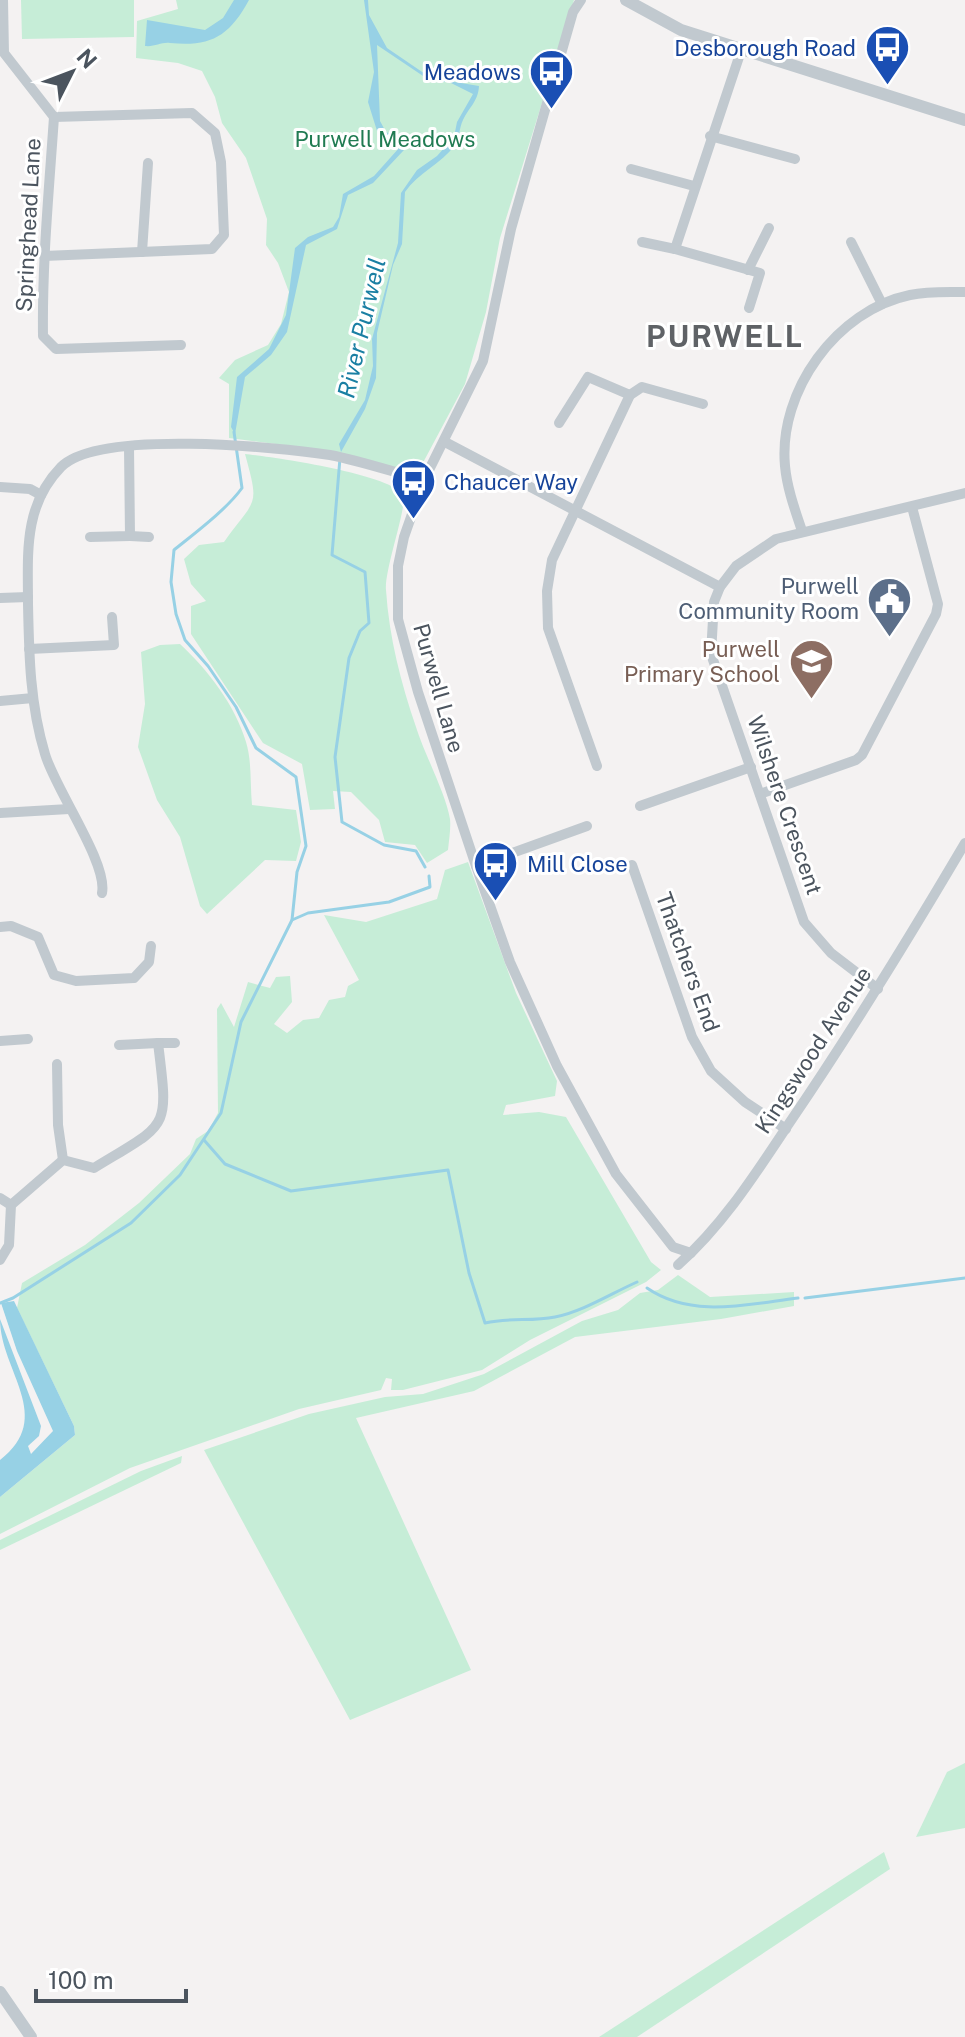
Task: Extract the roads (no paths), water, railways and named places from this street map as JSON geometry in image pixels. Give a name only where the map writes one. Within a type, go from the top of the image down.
[{"type":"street","points":[[3,0],[4,53],[54,117],[192,113],[215,133],[221,162],[224,235],[212,249],[44,256]]},
{"type":"street","name":"Purwell Lane","points":[[581,0],[573,12],[511,229],[483,361],[412,509],[398,566],[398,619],[422,705],[510,962],[557,1066],[603,1154],[673,1247],[691,1253]]},
{"type":"street","points":[[626,0],[681,30],[965,120]]},
{"type":"street","points":[[675,249],[710,136],[742,48]]},
{"type":"street","name":"Springhead Lane","points":[[54,117],[44,256],[43,336],[56,349],[181,345]]},
{"type":"street","points":[[710,136],[795,159]]},
{"type":"street","points":[[142,252],[148,163]]},
{"type":"street","points":[[631,169],[694,186]]},
{"type":"street","points":[[748,270],[769,228]]},
{"type":"street","points":[[642,242],[760,273],[749,308]]},
{"type":"street","points":[[851,242],[882,304]]},
{"type":"street","points":[[802,531],[785,464],[794,404],[808,372],[827,346],[852,322],[882,304],[908,295],[965,292]]},
{"type":"street","points":[[559,423],[588,377],[630,395]]},
{"type":"street","points":[[597,766],[548,628],[552,560],[630,395],[642,387],[703,404]]},
{"type":"street","points":[[445,442],[720,587],[752,552],[776,539],[965,493]]},
{"type":"street","points":[[102,893],[97,861],[45,756],[33,698],[29,649],[28,530],[41,495],[62,466],[76,457],[129,447],[238,444],[331,456],[424,480]]},
{"type":"street","points":[[129,447],[130,536]]},
{"type":"street","points":[[0,487],[30,489],[41,495]]},
{"type":"street","points":[[760,794],[856,760],[870,741],[936,614],[938,604],[912,507]]},
{"type":"street","points":[[90,537],[149,537]]},
{"type":"street","name":"Wilshere Crescent","points":[[720,587],[714,602],[711,654],[804,922],[831,953],[878,989]]},
{"type":"street","points":[[0,598],[28,597]]},
{"type":"street","points":[[29,649],[114,645],[112,617]]},
{"type":"street","points":[[0,701],[33,698]]},
{"type":"street","points":[[640,806],[751,767]]},
{"type":"street","points":[[0,813],[69,809]]},
{"type":"street","points":[[476,866],[587,826]]},
{"type":"street","name":"Kingswood Avenue","points":[[678,1265],[734,1204],[786,1129],[878,989],[965,843]]},
{"type":"street","name":"Thatchers End","points":[[632,865],[692,1037],[711,1071],[745,1102],[786,1129]]},
{"type":"street","points":[[0,927],[11,926],[38,937],[54,975],[76,981],[134,978],[149,962],[151,946]]},
{"type":"street","points":[[0,1041],[28,1039]]},
{"type":"street","points":[[63,1160],[94,1168],[151,1133],[162,1119],[165,1102],[158,1043]]},
{"type":"street","points":[[119,1045],[175,1043]]},
{"type":"street","points":[[57,1064],[58,1125],[63,1160]]},
{"type":"street","points":[[0,1260],[9,1245],[11,1205],[63,1160]]},
{"type":"street","points":[[0,1198],[11,1205]]},
{"type":"street","points":[[0,1992],[31,2037]]},
{"type":"water","points":[[234,0],[249,0],[234,23],[217,37],[196,43],[145,46],[147,20],[205,30],[223,18]]},
{"type":"water","points":[[364,0],[368,0],[369,15],[387,48],[431,78],[479,86],[477,96],[463,120],[455,145],[405,192],[402,244],[393,265],[377,333],[376,378],[365,409],[341,452],[339,444],[365,400],[373,366],[372,339],[398,243],[401,193],[417,170],[437,156],[454,137],[457,122],[473,94],[449,82],[432,82],[377,45],[380,121],[386,132],[402,139],[404,150],[373,183],[348,195],[337,229],[306,245],[287,332],[271,355],[245,377],[235,434],[231,427],[237,377],[269,349],[286,315],[295,248],[308,237],[333,227],[339,217],[343,194],[374,176],[399,148],[395,141],[378,134],[368,102],[374,72]]},
{"type":"water","points":[[14,1301],[74,1426],[75,1435],[0,1497],[0,1460],[16,1444],[24,1427],[25,1410],[2,1338],[0,1319],[41,1426],[39,1436],[28,1446],[31,1454],[53,1431],[17,1351],[1,1303]]},
{"type":"waterway","name":"River Purwell","points":[[0,1303],[13,1298],[131,1223],[180,1175],[221,1113],[241,1022],[292,920],[297,872],[306,846],[296,777],[256,748],[236,707],[208,666],[185,640],[176,614],[171,582],[174,550],[242,488],[234,432]]},
{"type":"waterway","name":"River Purwell","points":[[340,458],[332,555],[365,572],[369,623],[360,631],[349,658],[335,757],[342,822],[384,845],[416,851],[425,867]]},
{"type":"waterway","name":"River Purwell","points":[[292,920],[308,913],[389,902],[430,887],[429,876]]},
{"type":"waterway","points":[[204,1140],[225,1164],[291,1191],[448,1170],[469,1273],[485,1323],[565,1315],[637,1282]]},
{"type":"waterway","points":[[805,1298],[965,1278]]},
{"type":"waterway","points":[[647,1288],[664,1298],[701,1306],[740,1306],[798,1298]]},
{"type":"place","name":"Desborough Road","points":[[887,87]]},
{"type":"place","name":"Meadows","points":[[552,111]]},
{"type":"place","name":"Chaucer Way","points":[[413,521]]},
{"type":"place","name":"Purwell Community Room","points":[[890,638]]},
{"type":"place","name":"Purwell Primary School","points":[[811,701]]},
{"type":"place","name":"Mill Close","points":[[496,903]]},
{"type":"district","name":"PURWELL","points":[[725,337]]},
{"type":"park label","name":"Purwell Meadows","points":[[385,139]]}]
